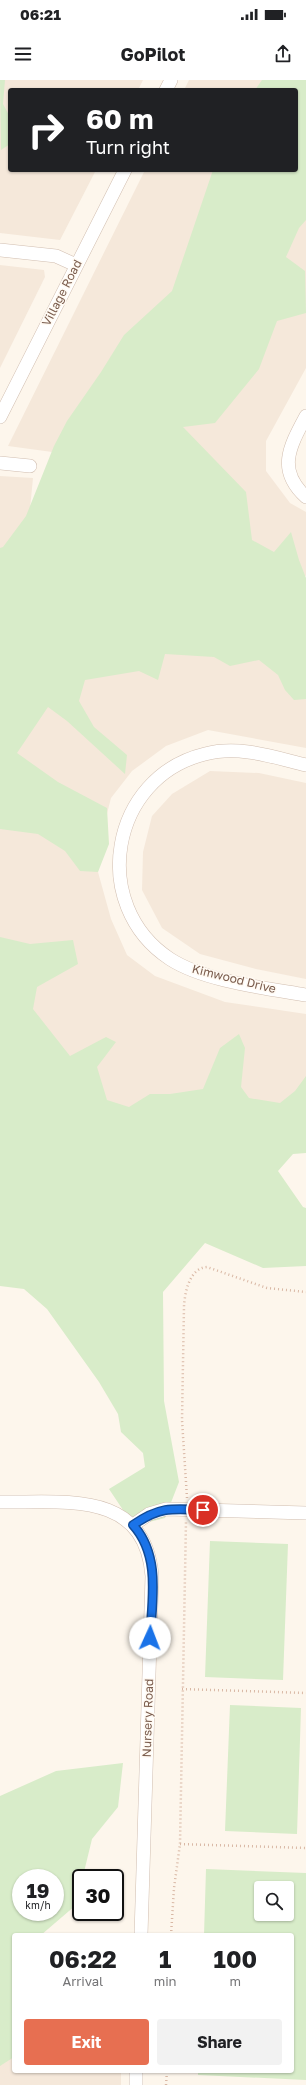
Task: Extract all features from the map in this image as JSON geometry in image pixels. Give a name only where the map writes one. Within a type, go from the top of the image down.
[{"type":"street","name":"Village Road","points":[[0,417],[124,172]]},
{"type":"street","points":[[0,250],[56,256],[76,265]]},
{"type":"street","points":[[306,416],[293,440],[289,452],[288,464],[291,478],[297,489],[306,497]]},
{"type":"street","points":[[0,463],[30,466]]},
{"type":"street","name":"Kimwood Drive","points":[[306,765],[242,751],[222,751],[187,760],[170,769],[152,783],[138,800],[128,818],[122,836],[119,856],[121,882],[130,914],[141,931],[154,946],[169,958],[186,967],[205,974],[306,995]]},
{"type":"street","name":"Nursery Road","points":[[0,1502],[85,1504],[103,1507],[118,1513],[133,1525],[147,1547],[151,1560],[152,1576],[140,1933]]},
{"type":"street","points":[[133,1525],[149,1514],[166,1509],[306,1513]]},
{"type":"street","points":[[136,2073],[136,2085]]},
{"type":"path","points":[[172,1933],[174,1888],[180,1844],[182,1689],[187,1509],[182,1420],[184,1306],[186,1288],[197,1271],[202,1267],[207,1267],[267,1288],[306,1292]]},
{"type":"path","points":[[182,1689],[306,1693]]},
{"type":"path","points":[[180,1844],[306,1848]]},
{"type":"path","points":[[166,2085],[167,2073]]},
{"type":"shaded area","points":[[0,80],[143,80],[139,88],[8,88],[8,172],[95,172],[60,240],[0,233]]},
{"type":"shaded area","points":[[189,80],[306,80],[306,368],[266,441],[266,471],[290,503],[306,512],[306,576],[67,454],[8,446],[144,172],[298,172],[298,88],[185,88]]},
{"type":"shaded area","points":[[0,265],[44,270],[45,277],[0,368]]},
{"type":"shaded area","points":[[0,476],[33,478],[24,570],[0,576]]},
{"type":"shaded area","points":[[82,632],[306,639],[306,748],[208,730],[166,746],[132,771],[111,798],[103,829],[98,872],[111,919],[127,955],[155,976],[225,1002],[306,1014],[306,1121],[125,1108],[0,1089],[0,707]]},
{"type":"shaded area","points":[[210,771],[259,773],[306,783],[306,979],[256,969],[200,954],[162,928],[142,890],[143,852],[152,816],[172,794]]},
{"type":"shaded area","points":[[12,2016],[12,2073],[121,2073],[121,2085],[0,2085],[0,2020]]},
{"type":"green space","points":[[0,80],[5,80],[3,104],[8,113],[8,145],[1,150]]},
{"type":"green space","points":[[262,80],[306,80],[306,220],[299,228],[286,257],[305,271],[306,313],[277,321],[259,369],[215,423],[183,427],[246,492],[252,540],[274,552],[291,532],[306,578],[306,699],[294,700],[285,690],[278,675],[259,660],[230,666],[214,657],[165,654],[158,680],[139,671],[85,680],[79,701],[94,727],[127,755],[125,774],[67,721],[48,707],[17,753],[58,782],[107,808],[109,844],[98,872],[80,871],[65,851],[38,834],[0,829],[0,548],[3,547],[26,516],[54,446],[67,421],[101,372],[124,335],[172,291],[212,172],[298,172],[298,88],[256,88]]},
{"type":"green space","points":[[0,937],[30,944],[73,940],[78,964],[37,987],[33,1009],[70,1056],[106,1037],[116,1042],[97,1067],[107,1100],[129,1107],[150,1094],[170,1094],[203,1089],[220,1048],[239,1034],[245,1048],[241,1087],[249,1098],[280,1103],[295,1091],[306,1076],[306,1153],[293,1154],[278,1171],[303,1207],[306,1208],[306,1266],[263,1268],[205,1243],[163,1292],[164,1401],[179,1482],[165,1518],[141,1524],[123,1510],[109,1489],[145,1467],[143,1453],[121,1432],[118,1414],[99,1382],[47,1309],[24,1289],[0,1286]]},
{"type":"green space","points":[[210,1541],[288,1544],[283,1680],[205,1677]]},
{"type":"green space","points":[[230,1705],[301,1708],[297,1834],[225,1831]]},
{"type":"green space","points":[[123,1763],[118,1807],[92,1839],[85,1869],[72,1869],[72,1908],[64,1915],[64,1869],[12,1869],[12,1921],[57,1921],[43,1933],[12,1933],[12,2058],[0,2066],[0,1796],[56,1771]]},
{"type":"green space","points":[[206,1869],[306,1873],[306,2080],[198,2075],[198,2073],[294,2073],[294,1933],[204,1933]]},
{"type":"route","points":[[150,1638],[152,1576],[151,1560],[147,1547],[133,1525],[149,1514],[166,1509],[203,1510]]}]
